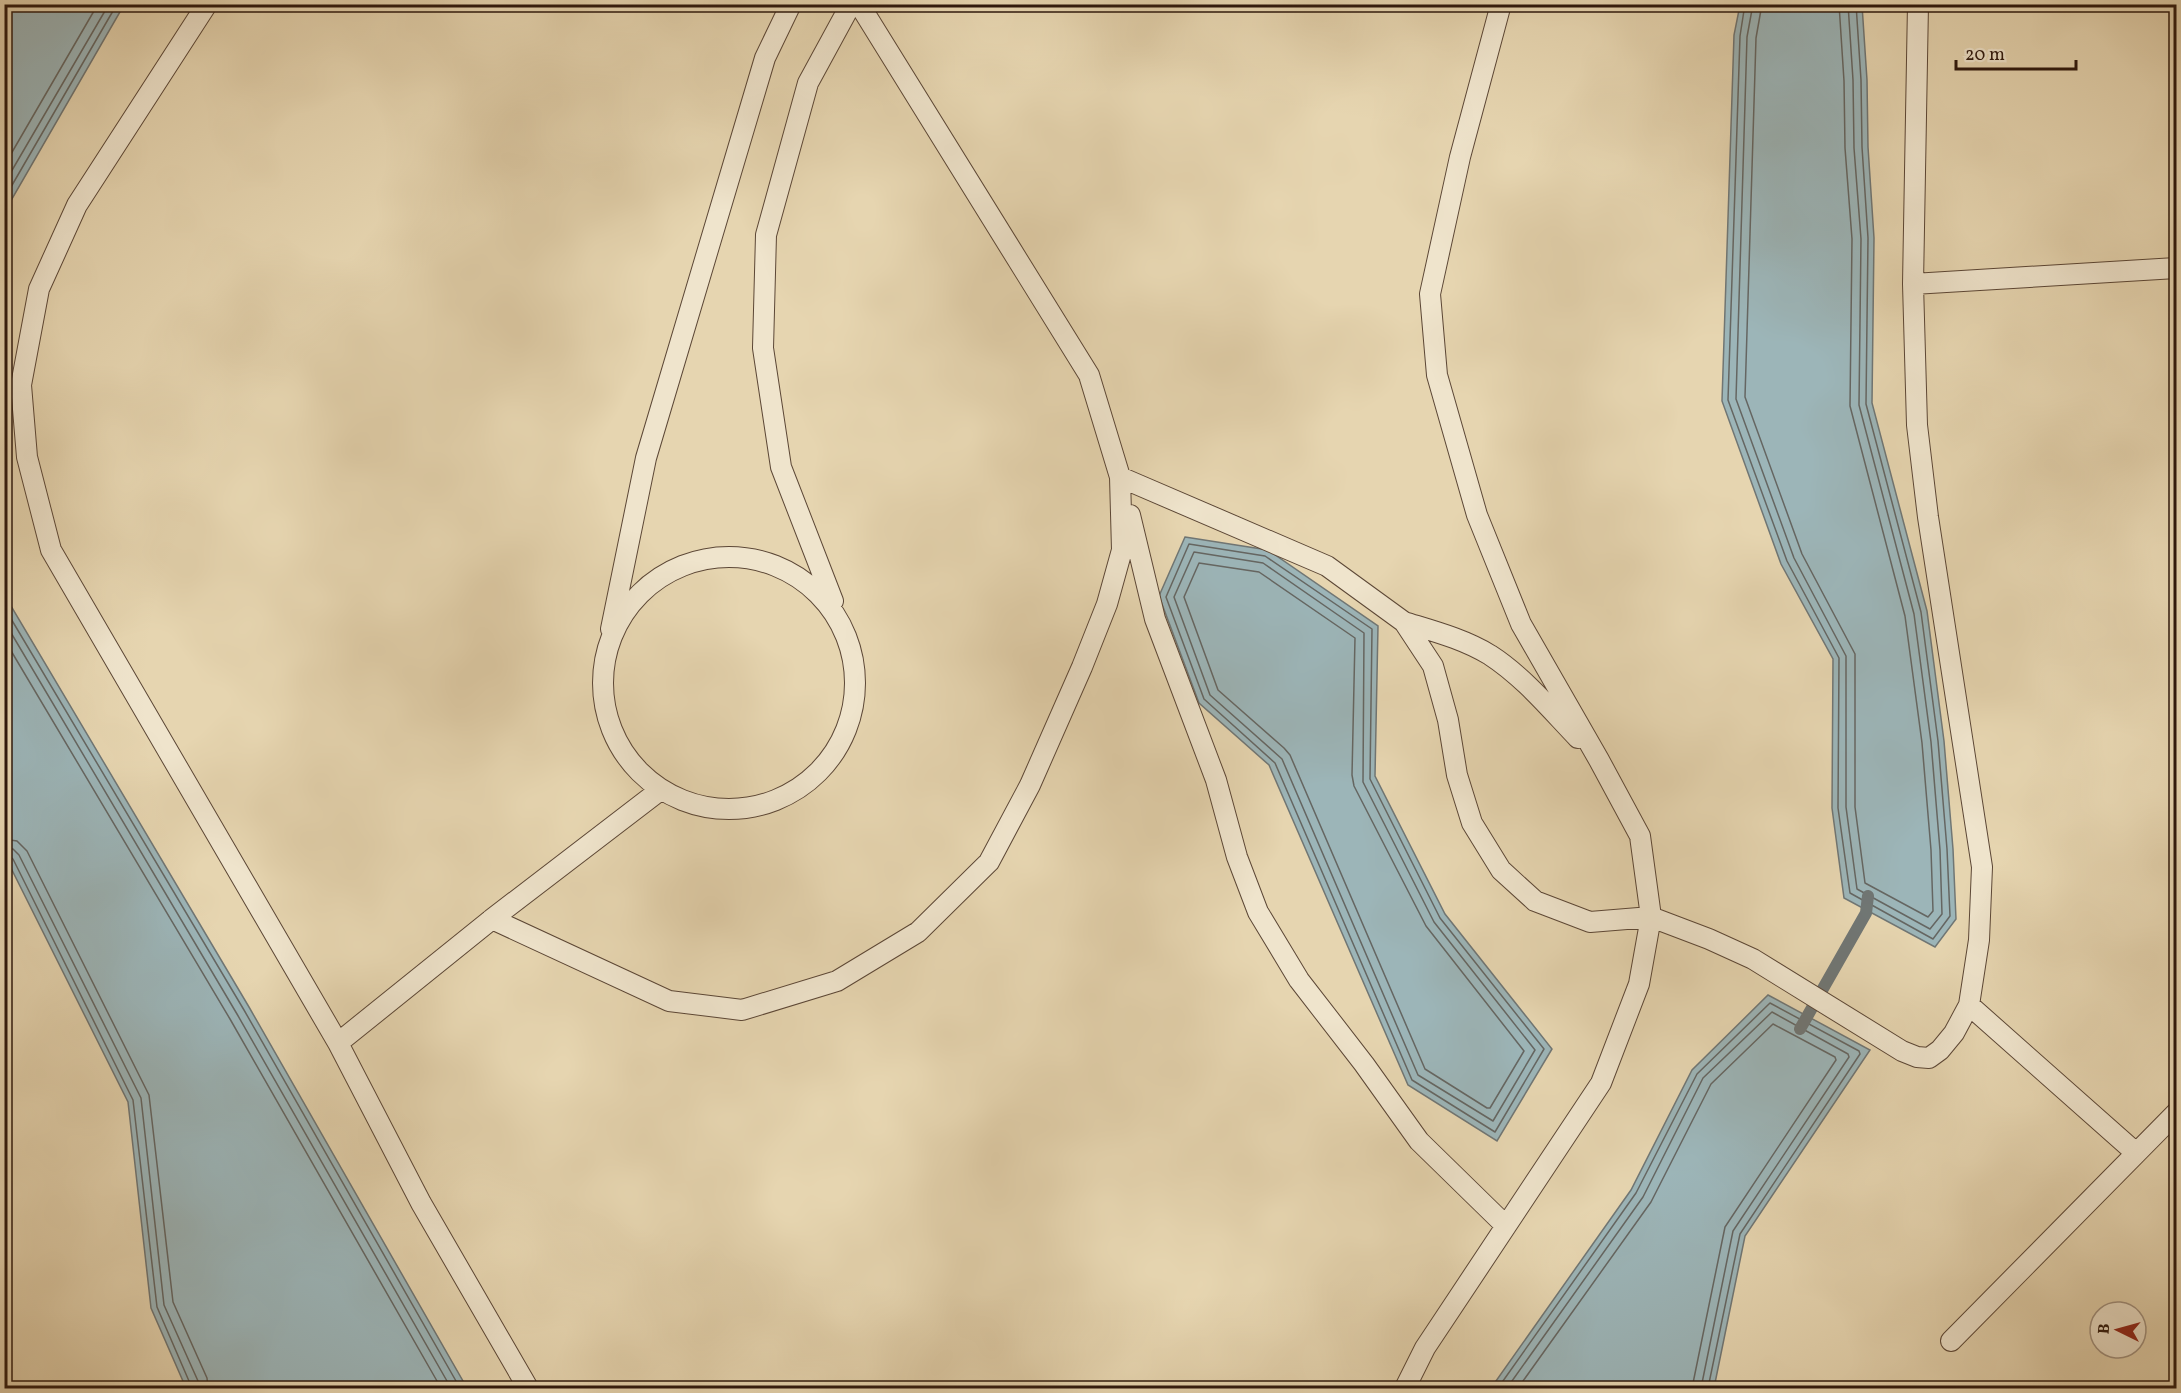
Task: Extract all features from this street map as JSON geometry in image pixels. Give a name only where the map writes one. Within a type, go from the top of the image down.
[{"type":"lane","points":[[207,4],[77,205],[39,289],[21,385],[27,457],[51,550],[338,1043],[421,1203],[528,1389]]},
{"type":"lane","points":[[791,4],[765,58],[646,458],[608,642],[603,703],[617,744],[659,791],[731,811],[775,803],[800,790],[832,759],[844,738],[856,695],[852,650],[781,467],[763,348],[766,235],[808,82],[851,4]]},
{"type":"lane","points":[[859,4],[1089,375],[1120,477],[1155,619],[1216,780],[1237,857],[1258,912],[1299,980],[1364,1064],[1419,1141],[1506,1226]]},
{"type":"lane","points":[[1405,1389],[1425,1348],[1601,1083],[1639,984],[1651,917],[1640,836],[1521,624],[1477,515],[1437,375],[1430,294],[1460,157],[1501,4]]},
{"type":"lane","points":[[1404,622],[1433,666],[1448,720],[1457,775],[1472,822],[1501,870],[1535,901],[1590,922],[1651,917],[1753,959],[1902,1051],[1917,1057],[1929,1058],[1940,1050],[1954,1033],[1969,1005],[1979,940],[1982,867],[1928,517],[1917,425],[1913,284],[1918,4]]},
{"type":"lane","points":[[1913,284],[2176,268]]},
{"type":"lane","points":[[492,919],[669,1001],[742,1010],[837,981],[918,932],[989,862],[1035,774],[1107,604],[1122,550],[1120,477]]},
{"type":"lane","points":[[1120,477],[1327,566],[1404,622],[1457,639],[1489,655],[1514,672],[1599,760]]},
{"type":"lane","points":[[608,642],[639,591],[676,566],[703,558],[748,556],[790,570],[812,585],[840,621]]},
{"type":"lane","points":[[338,1043],[492,919],[659,791]]},
{"type":"lane","points":[[1969,1005],[2136,1153]]},
{"type":"lane","points":[[1951,1341],[2176,1113]]},
{"type":"water","points":[[4,5],[124,5],[5,211]]},
{"type":"water","points":[[1740,5],[1862,5],[1874,238],[1872,403],[1927,611],[1944,741],[1953,849],[1956,919],[1935,947],[1844,898],[1832,808],[1833,659],[1781,564],[1722,401],[1734,35]]},
{"type":"water","points":[[1185,537],[1268,550],[1378,626],[1375,776],[1445,914],[1552,1049],[1497,1141],[1408,1085],[1269,765],[1199,703],[1159,596]]},
{"type":"water","points":[[4,588],[8,601],[249,1007],[467,1388],[186,1388],[151,1308],[128,1102],[5,856]]},
{"type":"water","points":[[1768,995],[1870,1050],[1745,1236],[1714,1388],[1491,1388],[1631,1190],[1692,1070]]},
{"type":"waterway","points":[[1800,1029],[1866,913],[1868,896]]}]
